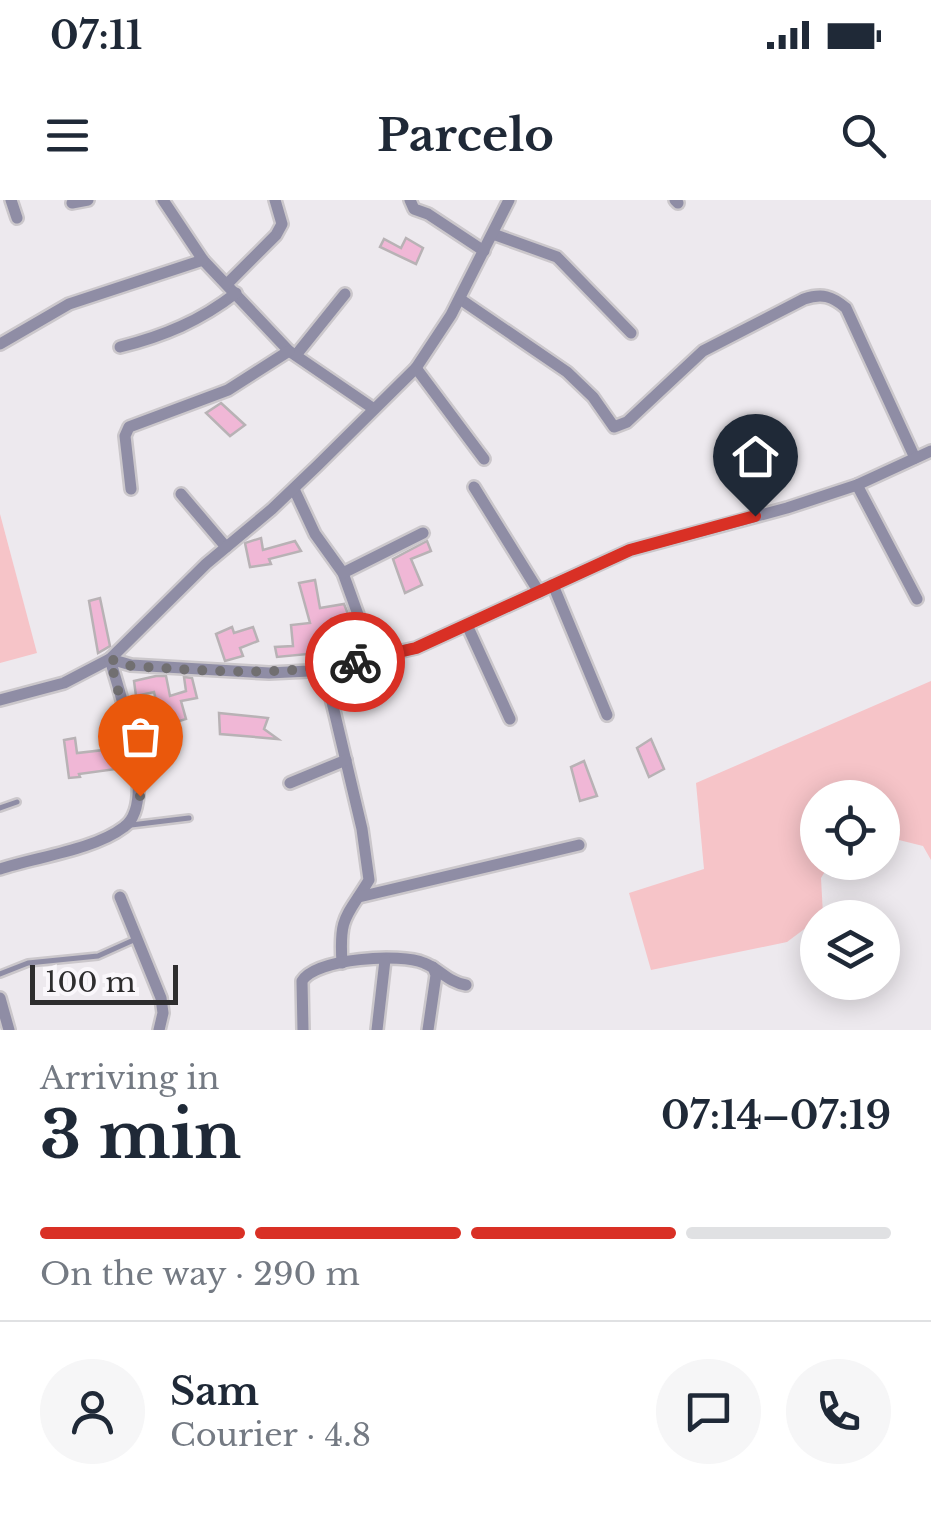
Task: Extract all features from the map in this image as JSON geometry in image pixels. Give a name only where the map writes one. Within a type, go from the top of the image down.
[{"type":"street","points":[[11,200],[18,218]]},
{"type":"street","points":[[72,203],[88,200]]},
{"type":"street","points":[[163,200],[203,260],[292,353],[374,409]]},
{"type":"street","points":[[120,347],[161,337],[208,314],[276,235],[282,215],[275,200]]},
{"type":"street","points":[[410,200],[414,209],[484,251]]},
{"type":"street","points":[[0,700],[64,683],[110,659],[155,612],[294,489],[416,368],[460,299],[509,200]]},
{"type":"street","points":[[493,234],[558,257],[630,333]]},
{"type":"street","points":[[0,344],[69,304],[203,260]]},
{"type":"street","points":[[131,488],[125,436],[129,427],[228,390],[292,353],[345,294]]},
{"type":"street","points":[[460,299],[567,372],[593,397],[614,427],[627,422],[715,343],[804,299],[818,295],[833,297],[846,308],[915,458]]},
{"type":"street","points":[[416,368],[484,459]]},
{"type":"street","points":[[110,659],[131,666],[269,674],[324,668],[416,648],[630,550],[857,485],[931,451]]},
{"type":"street","points":[[857,485],[918,599]]},
{"type":"street","points":[[474,487],[539,592]]},
{"type":"street","points":[[294,489],[316,534],[343,573],[374,658]]},
{"type":"street","points":[[180,494],[226,547]]},
{"type":"street","points":[[343,573],[423,533]]},
{"type":"street","points":[[553,585],[607,714]]},
{"type":"street","points":[[466,625],[510,719]]},
{"type":"street","points":[[0,868],[85,844],[128,825],[136,815],[140,796],[136,760],[110,659]]},
{"type":"street","points":[[324,668],[362,829],[369,880],[344,916],[340,930],[342,962]]},
{"type":"street","points":[[290,783],[346,760]]},
{"type":"street","points":[[359,897],[580,844]]},
{"type":"street","points":[[120,897],[161,998],[159,1030]]},
{"type":"street","points":[[377,1030],[385,960]]},
{"type":"street","points":[[303,1030],[306,973],[342,962],[420,960],[454,983],[466,985]]},
{"type":"street","points":[[428,1030],[436,975],[433,967]]},
{"type":"street","points":[[0,998],[9,1030]]},
{"type":"lane","points":[[0,808],[17,802]]},
{"type":"lane","points":[[128,825],[188,818]]},
{"type":"lane","points":[[0,974],[28,963],[98,956],[138,938]]},
{"type":"shaded area","points":[[0,514],[37,653],[0,663]]},
{"type":"shaded area","points":[[931,681],[931,860],[923,846],[900,840],[900,780],[800,780],[800,880],[821,880],[822,900],[800,900],[800,932],[787,942],[651,970],[629,893],[704,869],[696,783]]},
{"type":"building","points":[[406,238],[423,248],[416,264],[380,247],[384,239],[401,248]]},
{"type":"building","points":[[221,403],[245,425],[230,436],[206,413]]},
{"type":"building","points":[[261,538],[263,550],[295,541],[301,551],[269,559],[271,564],[250,567],[245,543]]},
{"type":"building","points":[[427,541],[431,551],[411,559],[422,585],[405,593],[393,559]]},
{"type":"building","points":[[315,580],[320,608],[344,604],[348,614],[331,619],[333,639],[320,642],[320,659],[308,662],[307,654],[277,657],[275,647],[293,646],[291,625],[310,623],[299,583]]},
{"type":"building","points":[[100,598],[110,646],[98,653],[89,601]]},
{"type":"building","points":[[232,627],[234,633],[253,627],[258,641],[240,648],[243,656],[225,661],[216,634]]},
{"type":"building","points":[[166,676],[170,696],[186,691],[184,677],[192,678],[197,698],[181,701],[186,719],[167,725],[165,716],[160,717],[154,692],[136,696],[134,681]]},
{"type":"building","points":[[219,713],[268,718],[264,729],[278,739],[220,734]]},
{"type":"building","points":[[75,738],[77,753],[113,749],[116,769],[69,778],[64,740]]},
{"type":"building","points":[[651,739],[664,769],[649,777],[637,748]]},
{"type":"building","points":[[584,761],[597,796],[580,801],[571,767]]},
{"type":"way so far","points":[[140,796],[136,760],[110,659],[131,666],[269,674],[355,662]]},
{"type":"route","points":[[355,662],[416,648],[630,550],[755,516]]}]
